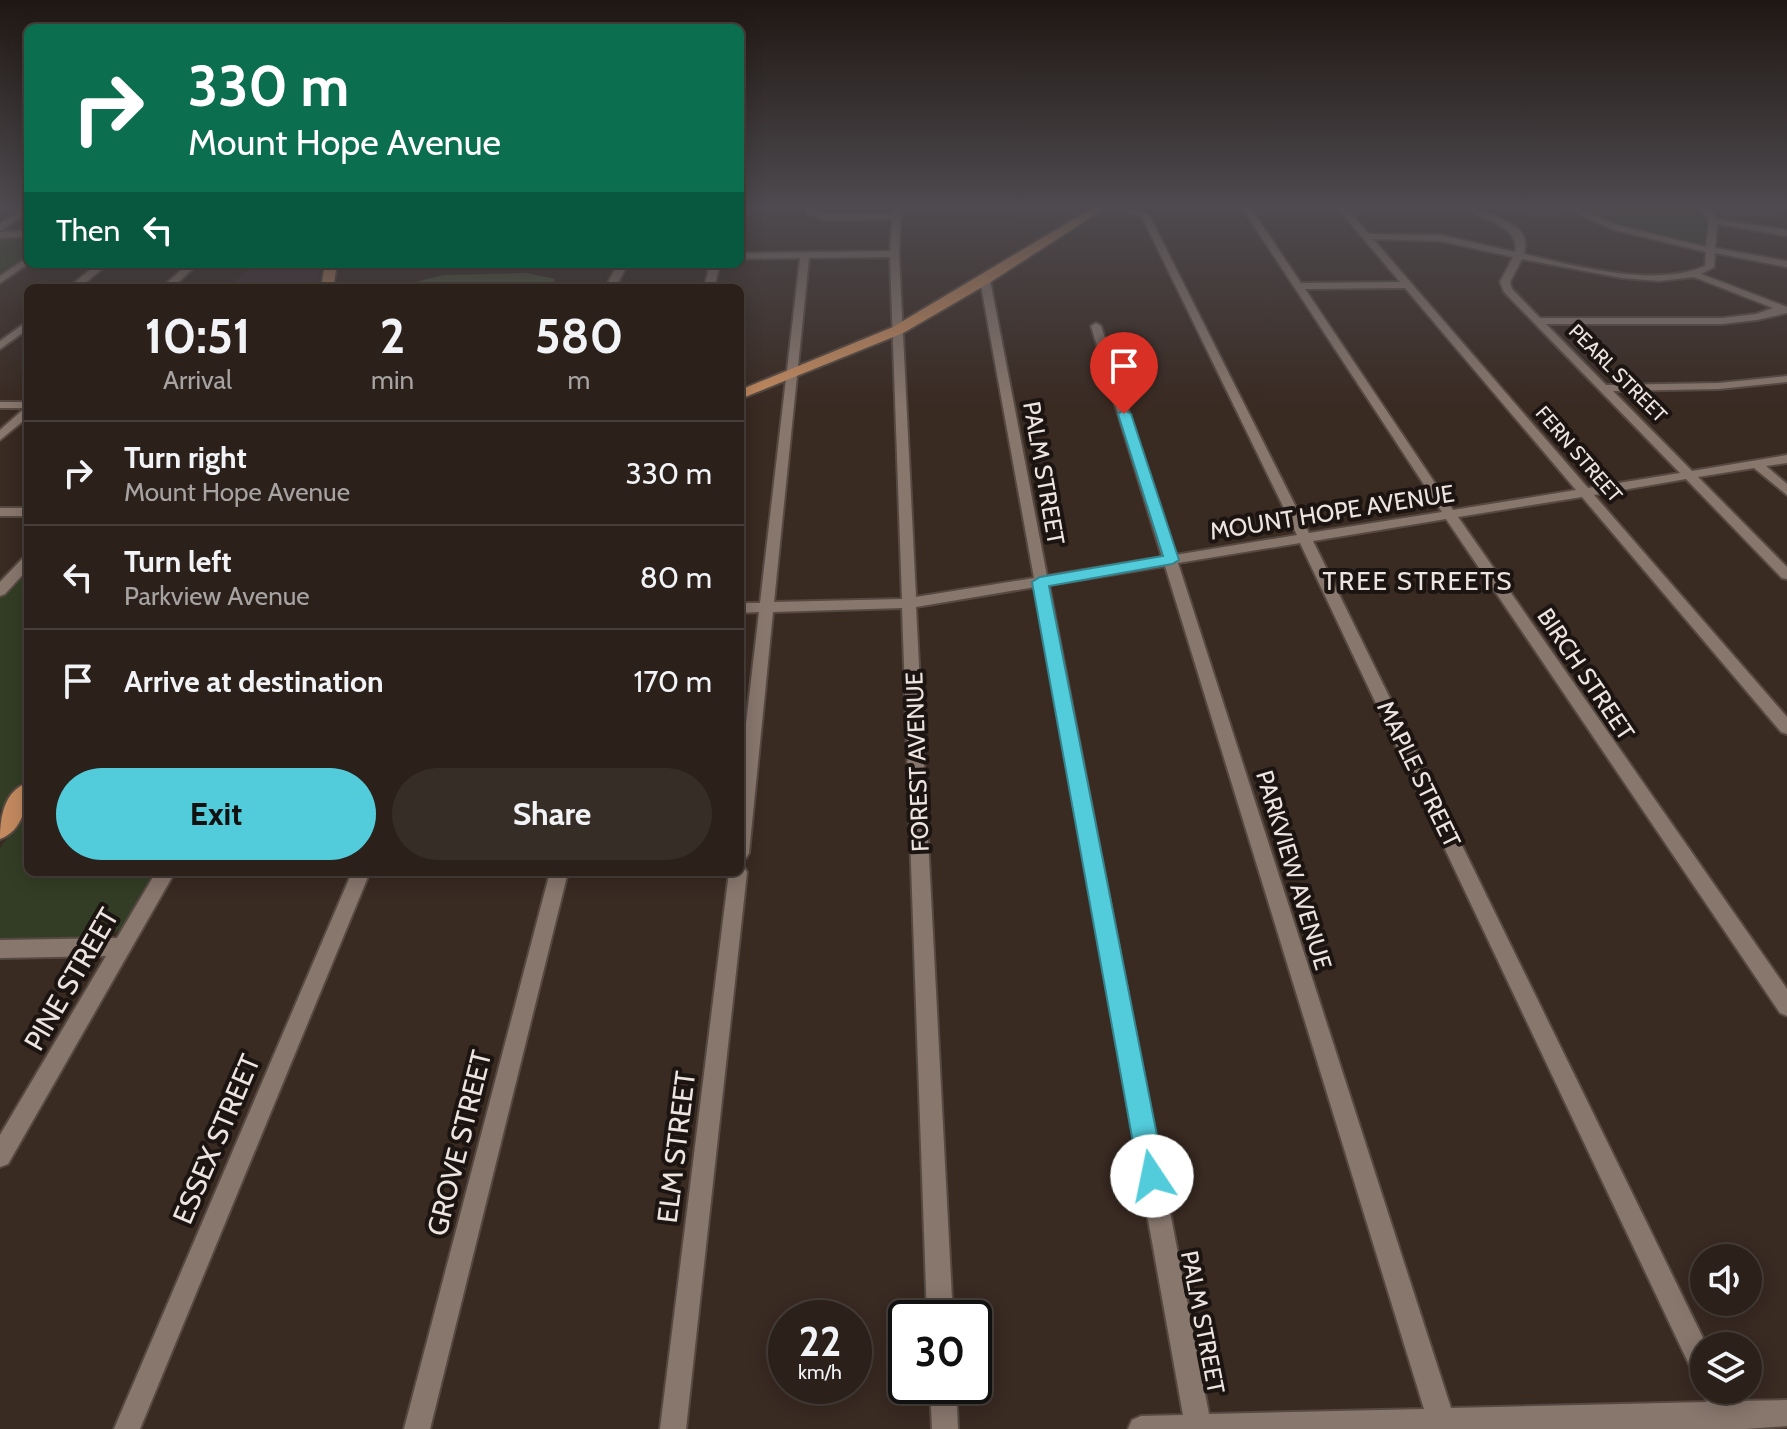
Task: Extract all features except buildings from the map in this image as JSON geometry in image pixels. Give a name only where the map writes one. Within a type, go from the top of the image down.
[{"type":"main road","points":[[744,393],[898,330],[997,273]]},
{"type":"main road","points":[[0,830],[24,797]]},
{"type":"street","points":[[744,819],[803,273]]},
{"type":"street","name":"FOREST AVENUE","points":[[895,273],[939,1300]]},
{"type":"street","name":"MAPLE STREET","points":[[1173,273],[1690,1339]]},
{"type":"street","name":"BIRCH STREET","points":[[1291,273],[1451,516],[1787,1006]]},
{"type":"street","name":"FERN STREET","points":[[1397,273],[1787,728]]},
{"type":"street","name":"PEARL STREET","points":[[1508,273],[1505,282],[1507,290],[1787,575]]},
{"type":"street","points":[[1616,273],[1643,278],[1696,275],[1784,310]]},
{"type":"street","points":[[1696,275],[1700,273]]},
{"type":"street","name":"PALM STREET","points":[[985,280],[1199,1428]]},
{"type":"street","points":[[1300,286],[1408,285]]},
{"type":"street","points":[[1538,321],[1722,321],[1784,310]]},
{"type":"street","name":"PARKVIEW AVENUE","points":[[1096,326],[1443,1425]]},
{"type":"street","points":[[0,346],[24,327]]},
{"type":"street","points":[[1603,388],[1719,386],[1787,379]]},
{"type":"street","points":[[0,405],[24,405]]},
{"type":"street","points":[[0,436],[24,415]]},
{"type":"street","name":"MOUNT HOPE AVENUE","points":[[744,608],[910,603],[1787,459]]},
{"type":"street","points":[[1757,464],[1787,491]]},
{"type":"street","points":[[0,512],[24,512]]},
{"type":"street","points":[[0,591],[24,565]]},
{"type":"street","name":"PINE STREET","points":[[0,1156],[164,876]]},
{"type":"street","name":"ESSEX STREET","points":[[127,1429],[359,876]]},
{"type":"street","name":"GROVE STREET","points":[[417,1429],[558,876]]},
{"type":"street","name":"ELM STREET","points":[[673,1429],[738,876]]},
{"type":"street","points":[[0,949],[124,947]]},
{"type":"street","points":[[944,1404],[945,1429]]},
{"type":"street","points":[[1141,1429],[1730,1422],[1787,1413]]},
{"type":"shaded area","points":[[244,273],[320,273],[317,284],[233,284]]},
{"type":"green space","points":[[526,273],[555,279],[553,284],[415,284],[443,275]]},
{"type":"green space","points":[[24,572],[24,778],[0,811],[0,597]]},
{"type":"green space","points":[[24,815],[24,876],[152,876],[132,911],[131,920],[117,932],[104,937],[0,940],[0,848]]},
{"type":"district","name":"TREE STREETS","points":[[1418,581]]},
{"type":"route","points":[[1124,414],[1172,560],[1040,582],[1152,1176]]}]
